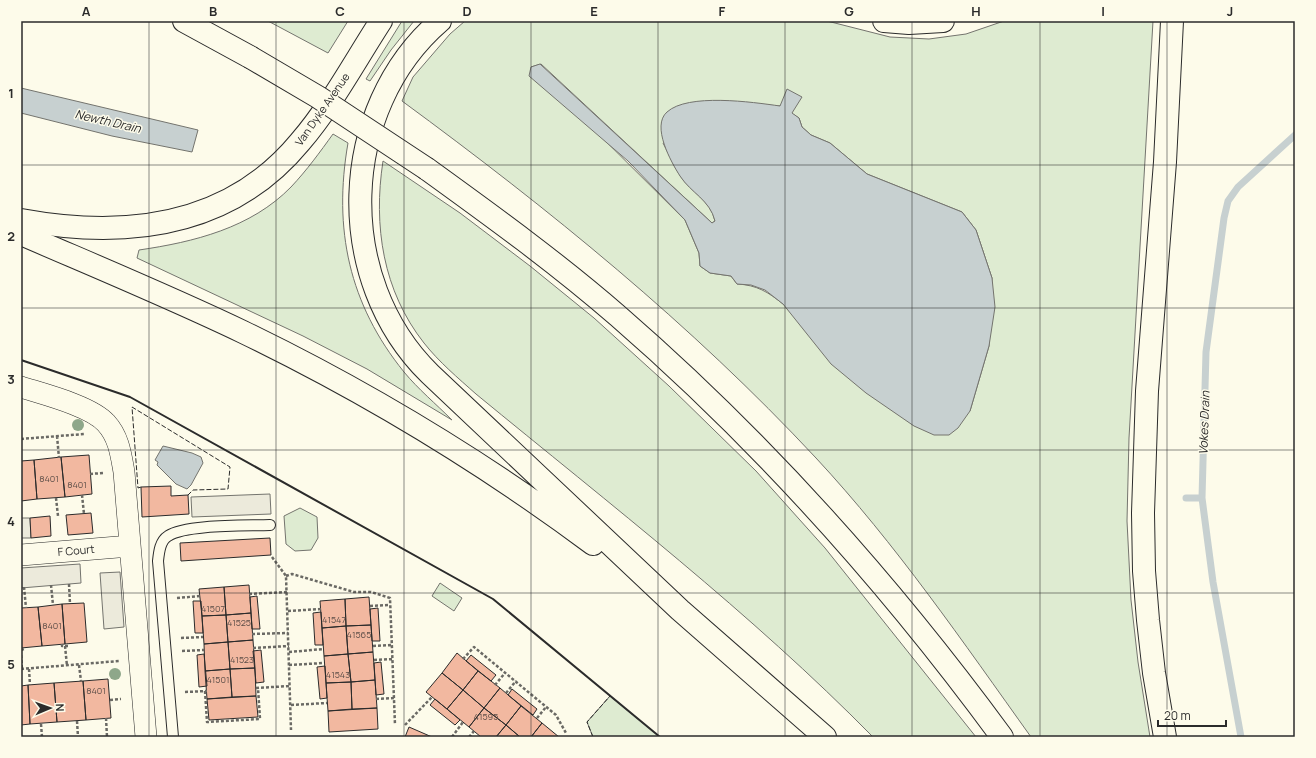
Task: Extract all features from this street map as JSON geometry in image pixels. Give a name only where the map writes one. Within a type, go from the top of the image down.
[{"type":"main road","points":[[184,21],[318,96],[427,169],[554,264],[617,315],[691,382],[823,515],[882,582],[936,648],[1002,737]]},
{"type":"main road","name":"Van Dyke Avenue","points":[[21,220],[55,226],[99,228],[136,227],[192,217],[235,198],[260,182],[301,142],[380,21]]},
{"type":"main road","points":[[440,21],[414,47],[389,85],[378,108],[360,177],[360,224],[363,247],[378,297],[396,331],[417,362],[680,610],[825,737]]},
{"type":"main road","points":[[884,21],[909,23],[943,21]]},
{"type":"main road","points":[[1165,737],[1148,620],[1144,571],[1143,513],[1147,391],[1165,162],[1172,21]]},
{"type":"main road","points":[[21,234],[181,303],[243,332],[294,358],[395,414],[484,469],[562,521],[680,610]]},
{"type":"street","points":[[21,387],[84,409],[106,423],[120,449],[130,546],[146,737]]},
{"type":"street","name":"F Court","points":[[21,555],[130,546]]},
{"type":"lane","points":[[173,737],[158,561],[160,547],[167,536],[182,530],[270,525]]},
{"type":"path","points":[[21,439],[87,434]]},
{"type":"path","points":[[57,436],[59,458]]},
{"type":"path","points":[[82,495],[84,514]]},
{"type":"path","points":[[56,498],[58,516]]},
{"type":"path","points":[[272,557],[286,576],[291,730]]},
{"type":"path","points":[[286,576],[292,574],[354,592],[371,592],[390,598],[395,725]]},
{"type":"path","points":[[69,584],[70,604]]},
{"type":"path","points":[[51,585],[53,605]]},
{"type":"path","points":[[24,587],[26,608]]},
{"type":"path","points":[[249,594],[287,592]]},
{"type":"path","points":[[173,598],[200,596]]},
{"type":"path","points":[[370,606],[390,605]]},
{"type":"path","points":[[288,611],[321,609]]},
{"type":"path","points":[[252,634],[288,633]]},
{"type":"path","points":[[176,638],[203,637]]},
{"type":"path","points":[[65,645],[67,666]]},
{"type":"path","points":[[372,646],[392,645]]},
{"type":"path","points":[[253,648],[289,646]]},
{"type":"path","points":[[464,659],[474,647],[556,715],[566,733]]},
{"type":"path","points":[[289,652],[324,649]]},
{"type":"path","points":[[177,652],[204,650]]},
{"type":"path","points":[[21,655],[22,669],[127,661]]},
{"type":"path","points":[[374,660],[392,659]]},
{"type":"path","points":[[289,665],[324,663]]},
{"type":"path","points":[[79,665],[81,681]]},
{"type":"path","points":[[29,669],[30,685]]},
{"type":"path","points":[[495,685],[505,673]]},
{"type":"path","points":[[506,693],[516,681]]},
{"type":"path","points":[[181,692],[206,691],[207,722],[260,719],[257,688],[290,686]]},
{"type":"path","points":[[404,725],[432,697]]},
{"type":"path","points":[[376,700],[394,698]]},
{"type":"path","points":[[291,705],[327,703]]},
{"type":"path","points":[[537,718],[546,707]]},
{"type":"path","points":[[106,718],[107,737]]},
{"type":"path","points":[[77,721],[78,737]]},
{"type":"path","points":[[452,737],[463,722]]},
{"type":"path","points":[[41,724],[42,737]]},
{"type":"path","points":[[470,737],[474,731]]},
{"type":"green space","points":[[268,21],[348,21],[328,53]]},
{"type":"green space","points":[[402,21],[414,21],[391,50],[370,81],[366,79]]},
{"type":"green space","points":[[465,21],[827,21],[890,37],[929,39],[966,34],[1004,21],[1153,21],[1129,438],[1127,521],[1131,600],[1138,662],[1150,737],[1031,737],[928,594],[874,525],[816,458],[768,409],[669,315],[565,226],[402,101],[413,77],[450,34]],"holes":[[[541,64],[712,223],[715,221],[710,208],[685,183],[663,143],[724,102],[780,106],[799,118],[802,127],[811,135],[830,143],[867,174],[962,212],[976,230],[992,278],[989,346],[970,411],[783,304],[767,293],[751,286],[737,284],[731,276],[710,273],[700,266],[699,253],[685,220],[531,67]]]},
{"type":"green space","points":[[333,134],[348,143],[344,175],[343,206],[345,235],[350,264],[358,292],[370,320],[385,346],[404,372],[452,420],[367,369],[303,336],[137,258],[139,250],[180,243],[221,231],[258,213],[291,187],[308,168]]},
{"type":"green space","points":[[383,161],[460,213],[530,266],[594,318],[669,386],[756,471],[825,548],[976,737],[873,737],[826,691],[729,603],[476,394],[442,363],[424,343],[410,323],[390,280],[384,257],[379,210]]},
{"type":"green space","points":[[300,508],[317,517],[318,538],[311,550],[295,551],[286,544],[284,516]]},
{"type":"green space","points":[[440,583],[462,598],[454,611],[432,596]]},
{"type":"green space","points":[[610,696],[660,737],[593,737],[587,722]]},
{"type":"shaded area","points":[[270,494],[271,514],[192,517],[191,497]]},
{"type":"shaded area","points":[[21,518],[30,518],[31,538],[21,538]]},
{"type":"shaded area","points":[[80,564],[81,583],[21,588],[21,568]]},
{"type":"shaded area","points":[[120,572],[124,627],[104,629],[100,573]]},
{"type":"water","points":[[540,64],[712,223],[715,221],[713,214],[705,202],[684,182],[676,170],[668,153],[662,135],[661,126],[663,118],[667,112],[677,106],[690,102],[721,100],[780,106],[787,89],[802,97],[792,113],[799,118],[802,127],[811,135],[830,143],[867,174],[962,212],[976,230],[992,278],[995,307],[989,346],[970,411],[958,428],[949,435],[934,435],[914,426],[866,393],[831,364],[783,304],[765,290],[751,285],[737,284],[731,276],[710,273],[700,266],[699,253],[685,220],[628,161],[529,76],[531,67]]},
{"type":"water","points":[[21,88],[198,130],[192,152],[112,136],[21,113]]},
{"type":"water","points":[[163,446],[192,453],[201,457],[203,463],[191,485],[187,489],[176,484],[157,465],[158,462],[155,460]]},
{"type":"building","points":[[89,455],[92,494],[65,497],[61,457]]},
{"type":"building","points":[[61,457],[65,497],[37,499],[34,460]]},
{"type":"building","points":[[34,460],[37,499],[21,501],[21,461]]},
{"type":"building","points":[[171,486],[171,496],[188,495],[189,514],[142,517],[141,487]]},
{"type":"building","points":[[91,513],[93,533],[68,535],[66,515]]},
{"type":"building","points":[[50,516],[51,536],[31,538],[30,518]]},
{"type":"building","points":[[270,538],[271,555],[181,561],[180,543]]},
{"type":"building","points":[[249,585],[251,613],[226,615],[224,587]]},
{"type":"building","points":[[224,587],[226,615],[202,616],[199,589]]},
{"type":"building","points":[[257,596],[260,629],[252,629],[250,597]]},
{"type":"building","points":[[369,597],[371,625],[346,626],[345,599]]},
{"type":"building","points":[[345,599],[346,626],[322,628],[320,601]]},
{"type":"building","points":[[193,601],[201,601],[203,633],[195,633]]},
{"type":"building","points":[[84,603],[87,642],[65,644],[62,604]]},
{"type":"building","points":[[62,604],[65,644],[42,646],[38,607]]},
{"type":"building","points":[[38,607],[42,646],[21,648],[21,608]]},
{"type":"building","points":[[378,608],[380,641],[372,641],[370,609]]},
{"type":"building","points":[[321,612],[323,645],[315,645],[313,613]]},
{"type":"building","points":[[251,613],[253,640],[228,642],[226,615]]},
{"type":"building","points":[[226,615],[228,642],[204,644],[202,616]]},
{"type":"building","points":[[371,625],[373,652],[348,654],[346,626]]},
{"type":"building","points":[[346,626],[348,654],[324,656],[322,628]]},
{"type":"building","points":[[253,640],[255,668],[230,669],[228,642]]},
{"type":"building","points":[[228,642],[230,669],[205,671],[204,644]]},
{"type":"building","points":[[261,650],[264,682],[256,683],[253,651]]},
{"type":"building","points":[[373,652],[375,680],[351,682],[348,654]]},
{"type":"building","points":[[457,653],[478,671],[463,690],[442,673]]},
{"type":"building","points":[[204,654],[207,686],[199,687],[197,655]]},
{"type":"building","points":[[348,654],[351,682],[326,683],[324,656]]},
{"type":"building","points":[[471,655],[496,675],[491,681],[466,661]]},
{"type":"building","points":[[381,662],[384,694],[376,695],[374,663]]},
{"type":"building","points":[[325,666],[327,698],[320,699],[317,667]]},
{"type":"building","points":[[255,668],[256,696],[232,697],[230,669]]},
{"type":"building","points":[[230,669],[232,697],[207,699],[205,671]]},
{"type":"building","points":[[478,671],[500,688],[484,708],[463,690]]},
{"type":"building","points":[[442,673],[463,690],[447,709],[426,692]]},
{"type":"building","points":[[108,679],[111,718],[86,720],[83,681]]},
{"type":"building","points":[[375,680],[377,708],[352,709],[351,682]]},
{"type":"building","points":[[83,681],[86,720],[57,722],[54,683]]},
{"type":"building","points":[[351,682],[352,709],[328,711],[326,683]]},
{"type":"building","points":[[54,683],[57,722],[30,724],[28,685]]},
{"type":"building","points":[[28,685],[30,724],[21,725],[21,686]]},
{"type":"building","points":[[500,688],[521,706],[506,725],[484,708]]},
{"type":"building","points":[[512,689],[537,709],[533,715],[508,695]]},
{"type":"building","points":[[463,690],[484,708],[469,727],[447,709]]},
{"type":"building","points":[[256,696],[258,717],[209,720],[207,699]]},
{"type":"building","points":[[435,699],[460,720],[455,725],[430,705]]},
{"type":"building","points":[[521,706],[542,723],[531,737],[520,737],[506,725]]},
{"type":"building","points":[[377,708],[378,729],[329,732],[328,711]]},
{"type":"building","points":[[484,708],[506,725],[496,737],[481,737],[469,727]]},
{"type":"building","points":[[542,723],[559,737],[531,737]]},
{"type":"building","points":[[506,725],[520,737],[496,737]]},
{"type":"building","points":[[409,727],[432,737],[405,737]]},
{"type":"waterway","name":"Vokes Drain","points":[[1241,737],[1213,582],[1202,498],[1206,352],[1224,218],[1228,201],[1238,187],[1295,135]]},
{"type":"waterway","name":"Newth Drain","points":[[1186,498],[1202,498]]},
{"type":"fence","points":[[141,487],[138,488],[132,407],[230,467],[228,489],[193,490],[188,495]]},
{"type":"fence","points":[[593,737],[587,722],[610,696]]},
{"type":"wall","points":[[21,360],[130,397],[493,599],[660,737]]}]
